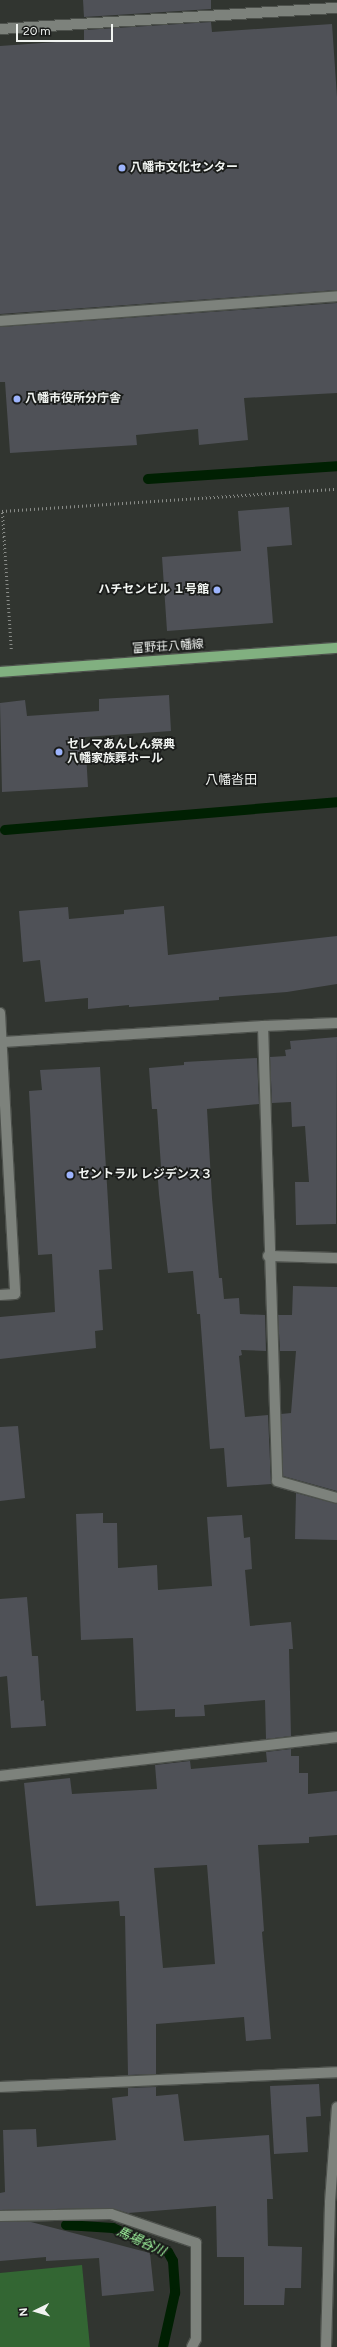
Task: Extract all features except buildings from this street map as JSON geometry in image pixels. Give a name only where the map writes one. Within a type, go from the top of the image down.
[{"type":"main road","name":"富野荘八幡線","points":[[0,672],[337,648]]},
{"type":"street","points":[[0,29],[337,8]]},
{"type":"street","points":[[0,321],[337,296]]},
{"type":"street","points":[[0,1013],[15,1294],[0,1295]]},
{"type":"street","points":[[2,1042],[337,1023]]},
{"type":"street","points":[[263,1026],[268,1256],[277,1481],[337,1498]]},
{"type":"street","points":[[268,1256],[337,1258]]},
{"type":"street","points":[[0,1776],[337,1737]]},
{"type":"street","points":[[0,2087],[337,2072]]},
{"type":"street","points":[[326,2347],[330,2202],[337,2107]]},
{"type":"street","points":[[0,2216],[111,2214],[196,2243],[196,2339],[192,2347]]},
{"type":"path","points":[[12,671],[2,511],[337,489]]},
{"type":"green space","points":[[82,2265],[90,2347],[0,2347],[0,2273]]},
{"type":"waterway","points":[[148,479],[337,466]]},
{"type":"waterway","points":[[5,830],[337,802]]},
{"type":"waterway","name":"馬場谷川","points":[[66,2225],[113,2228],[168,2252],[173,2261],[175,2293],[163,2347]]},
{"type":"place","name":"八幡市文化センター","points":[[122,168]]},
{"type":"place","name":"八幡市役所分庁舎","points":[[17,399]]},
{"type":"place","name":"ハチセンビル １号館","points":[[217,590]]},
{"type":"place","name":"セレマあんしん祭典 八幡家族葬ホール","points":[[59,752]]},
{"type":"place","name":"セントラル レジデンス３","points":[[70,1175]]},
{"type":"district","name":"八幡沓田","points":[[231,780]]}]
